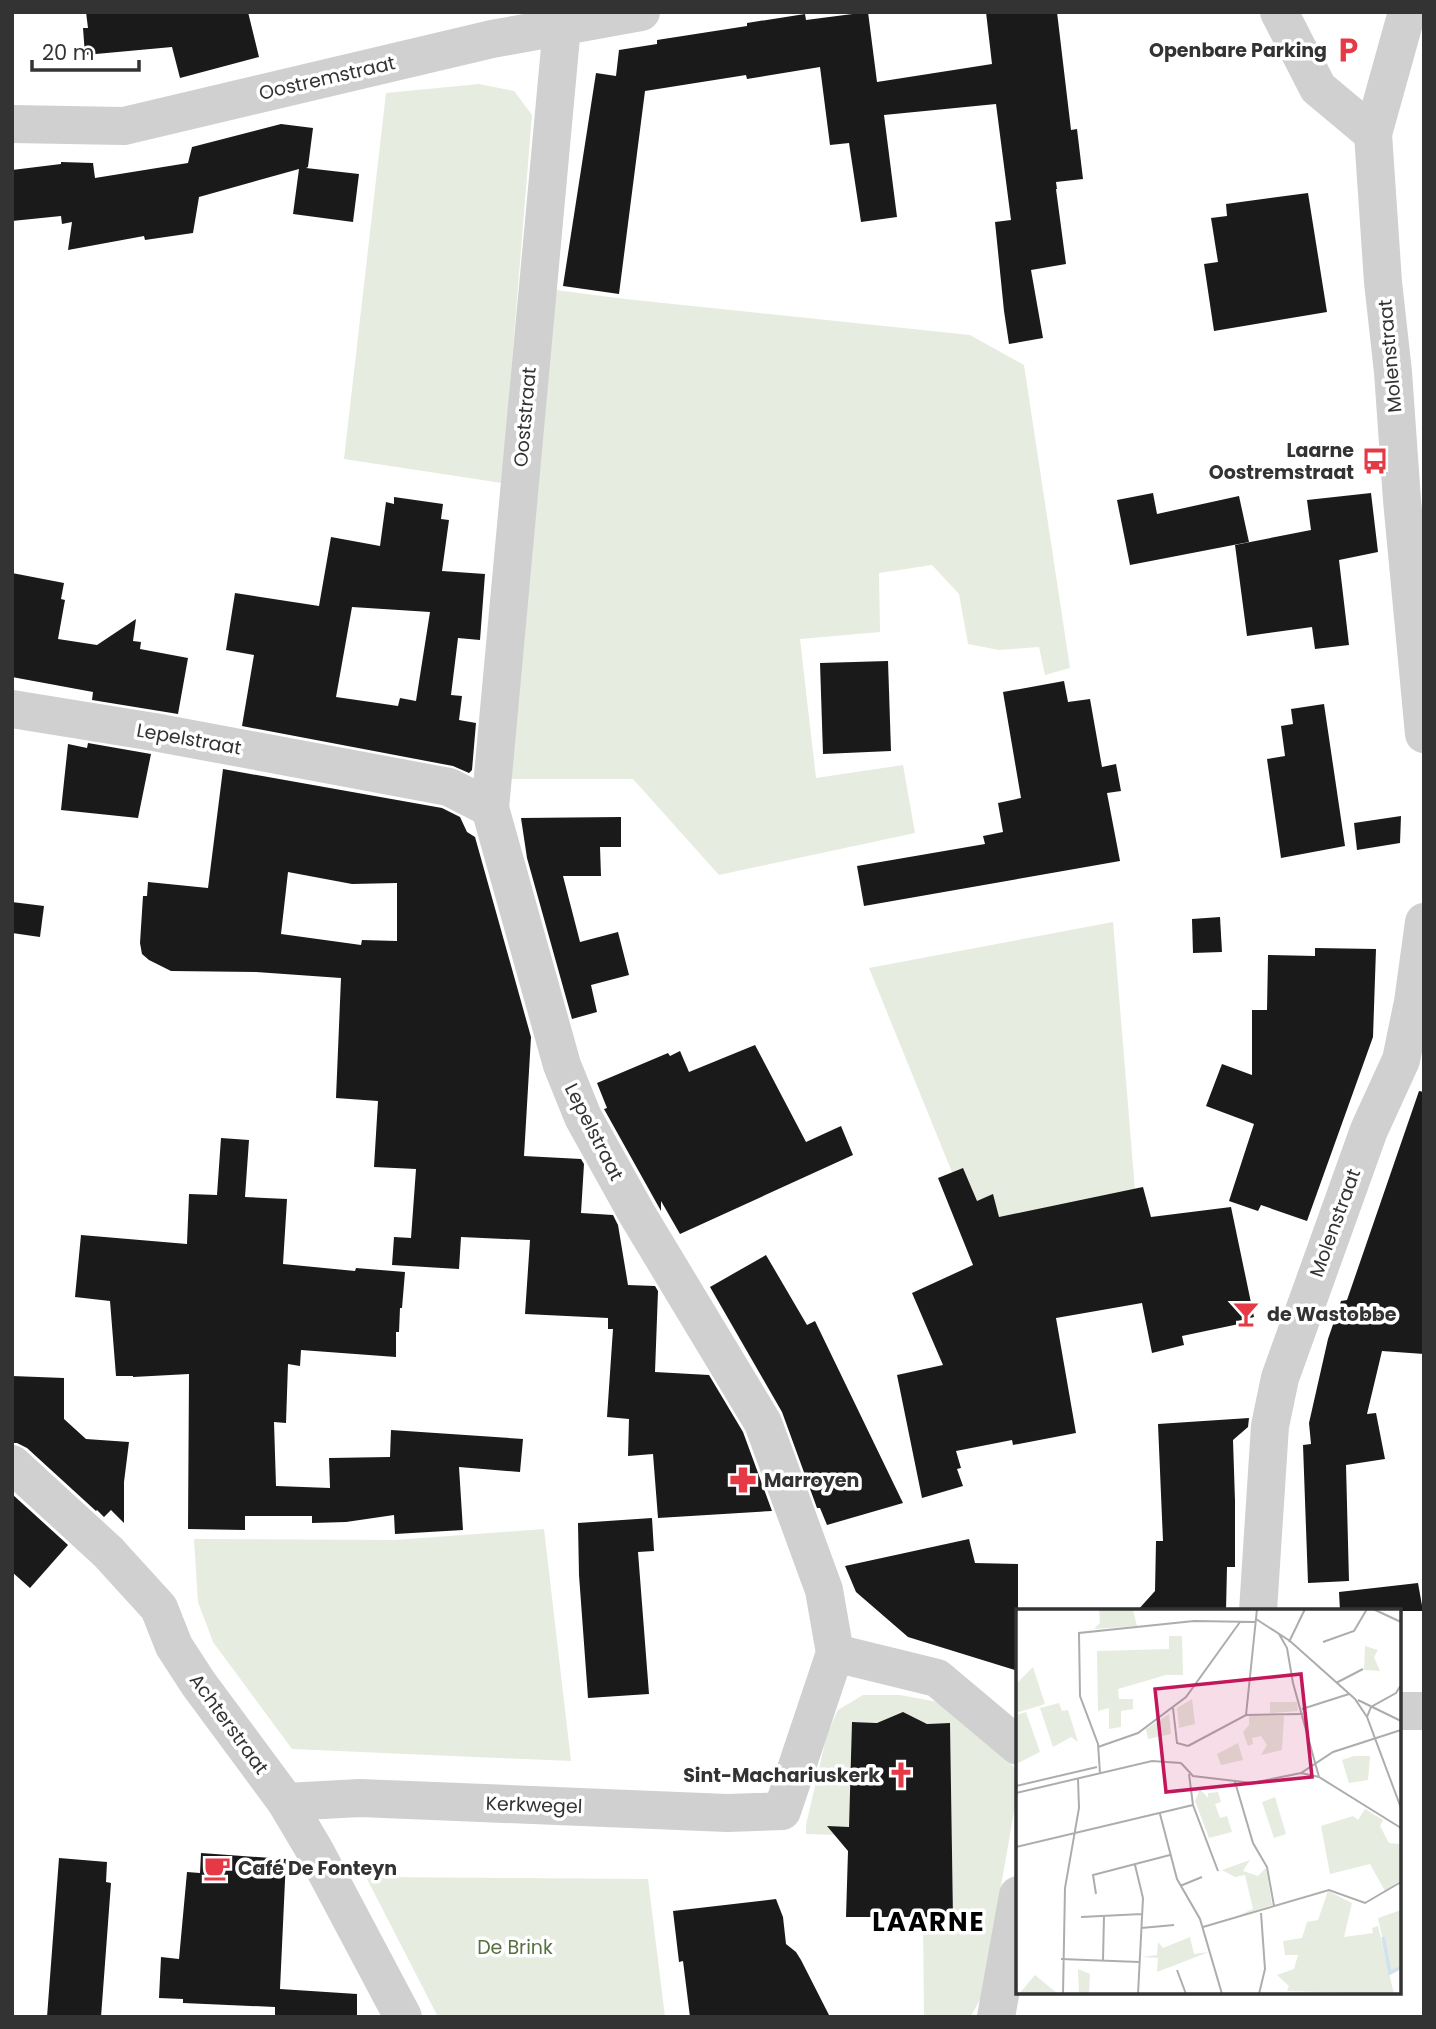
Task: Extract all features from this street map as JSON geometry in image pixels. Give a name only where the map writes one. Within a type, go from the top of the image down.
[{"type":"street","name":"Oostremstraat","points":[[12,124],[124,126],[490,26],[562,26],[641,12]]},
{"type":"street","points":[[1279,12],[1318,88],[1373,134]]},
{"type":"street","name":"Molenstraat","points":[[1407,12],[1373,134],[1383,282],[1394,372],[1402,500],[1424,734]]},
{"type":"street","name":"Ooststraat","points":[[490,808],[562,26]]},
{"type":"street","name":"Lepelstraat","points":[[12,709],[155,732],[449,787],[490,808],[562,1065],[583,1117],[637,1214],[763,1423],[824,1590],[835,1653]]},
{"type":"street","name":"Molenstraat","points":[[1258,1609],[1270,1426],[1280,1378],[1369,1130],[1412,1063],[1413,1002],[1424,922]]},
{"type":"street","name":"Achterstraat","points":[[12,1464],[108,1552],[159,1608],[174,1646],[286,1802],[403,2017]]},
{"type":"street","points":[[835,1653],[937,1678],[1016,1744]]},
{"type":"street","name":"Kerkwegel","points":[[286,1802],[360,1798],[727,1813],[782,1811],[835,1653]]},
{"type":"street","points":[[1401,1711],[1424,1711]]},
{"type":"street","points":[[996,2017],[1016,1906]]},
{"type":"green space","points":[[479,84],[514,91],[532,115],[502,483],[344,459],[386,93]]},
{"type":"green space","points":[[556,290],[970,335],[1024,365],[1070,668],[1045,675],[1039,647],[999,650],[968,644],[959,594],[932,565],[879,573],[880,632],[800,639],[816,778],[903,765],[915,833],[719,875],[633,779],[507,779]]},
{"type":"green space","points":[[1113,922],[1138,1227],[993,1273],[869,968]]},
{"type":"green space","points":[[544,1529],[571,1761],[292,1749],[213,1642],[198,1602],[194,1539],[395,1540]]},
{"type":"green space","points":[[863,1695],[900,1695],[938,1702],[994,1747],[1016,1769],[1016,1800],[982,1996],[969,2017],[924,2017],[923,1917],[953,1916],[950,1723],[914,1724],[917,1719],[913,1717],[891,1723],[852,1722],[849,1827],[842,1827],[839,1835],[806,1834],[827,1734],[838,1710]]},
{"type":"green space","name":"De Brink","points":[[366,1877],[648,1879],[665,2017],[438,2017]]},
{"type":"building","points":[[86,12],[248,12],[259,57],[180,78],[172,47],[85,55],[83,28],[88,28]]},
{"type":"building","points":[[868,12],[877,82],[992,64],[986,12],[1057,12],[1071,130],[1077,129],[1083,179],[1056,182],[1066,264],[1031,270],[1043,338],[1009,344],[995,222],[1011,220],[996,104],[884,115],[897,217],[861,222],[849,143],[830,145],[820,67],[747,79],[746,75],[645,91],[619,294],[563,286],[596,73],[616,76],[619,50],[657,44],[657,40],[805,14],[806,20]]},
{"type":"building","points":[[281,124],[313,128],[306,168],[359,174],[353,222],[293,214],[299,169],[199,197],[193,233],[145,240],[144,236],[68,250],[72,222],[62,224],[61,216],[12,221],[12,170],[61,162],[93,163],[95,178],[188,163],[192,147]]},
{"type":"building","points":[[1308,193],[1327,312],[1214,331],[1204,264],[1218,262],[1211,218],[1227,216],[1226,204]]},
{"type":"building","points":[[1153,493],[1157,514],[1239,496],[1249,542],[1130,565],[1117,500]]},
{"type":"building","points":[[1371,493],[1378,552],[1339,560],[1349,645],[1315,649],[1312,627],[1247,636],[1235,545],[1311,530],[1307,500]]},
{"type":"building","points":[[394,497],[443,504],[441,519],[449,520],[442,571],[485,574],[480,640],[458,638],[451,695],[462,696],[459,720],[476,723],[472,770],[469,773],[453,766],[242,726],[254,655],[226,650],[235,593],[319,606],[331,537],[380,546],[386,502],[394,504]],"holes":[[[352,607],[430,612],[416,701],[400,698],[398,706],[336,697]]]},
{"type":"building","points":[[12,573],[64,583],[61,599],[65,600],[58,639],[97,645],[136,619],[133,641],[141,642],[140,649],[188,658],[178,714],[92,700],[93,692],[12,677]]},
{"type":"building","points":[[888,661],[891,751],[823,754],[820,663]]},
{"type":"building","points":[[1064,681],[1068,702],[1090,699],[1102,767],[1116,764],[1121,791],[1107,793],[1120,861],[864,906],[857,866],[985,844],[983,836],[1003,832],[998,803],[1021,798],[1003,692]]},
{"type":"building","points":[[1324,704],[1345,846],[1281,858],[1267,759],[1285,756],[1281,726],[1293,724],[1291,709]]},
{"type":"building","points":[[88,743],[151,754],[138,818],[61,810],[68,744],[87,748]]},
{"type":"building","points":[[223,769],[442,808],[460,817],[467,832],[475,837],[531,1037],[524,1156],[581,1159],[584,1164],[581,1213],[613,1215],[618,1225],[628,1285],[655,1286],[658,1291],[655,1372],[709,1375],[743,1432],[772,1511],[658,1518],[653,1454],[628,1456],[629,1419],[607,1417],[613,1329],[608,1329],[608,1318],[525,1314],[530,1240],[461,1237],[459,1269],[392,1265],[394,1237],[411,1238],[416,1169],[374,1167],[378,1101],[336,1098],[341,978],[256,972],[171,971],[142,954],[140,943],[143,896],[147,896],[148,882],[208,888]],"holes":[[[288,872],[352,884],[397,883],[397,941],[362,940],[361,945],[281,934]]]},
{"type":"building","points":[[1401,816],[1400,843],[1357,850],[1354,823]]},
{"type":"building","points":[[621,817],[621,847],[600,847],[601,876],[563,876],[580,942],[618,932],[629,975],[591,985],[597,1012],[572,1019],[527,858],[521,818]]},
{"type":"building","points":[[12,902],[44,906],[40,937],[12,933]]},
{"type":"building","points":[[1220,917],[1222,952],[1193,953],[1192,919]]},
{"type":"building","points":[[1315,948],[1376,949],[1373,1037],[1307,1221],[1261,1205],[1258,1211],[1229,1201],[1254,1124],[1206,1106],[1222,1064],[1252,1075],[1252,1010],[1267,1010],[1268,955],[1315,956]]},
{"type":"building","points":[[755,1045],[806,1142],[841,1126],[853,1155],[680,1234],[661,1201],[661,1211],[604,1109],[607,1108],[597,1083],[668,1053],[670,1056],[680,1051],[689,1072]]},
{"type":"building","points":[[1419,1091],[1424,1092],[1424,1354],[1382,1351],[1367,1414],[1376,1413],[1385,1459],[1346,1465],[1349,1581],[1308,1583],[1303,1445],[1311,1444],[1309,1423],[1328,1339],[1341,1301],[1347,1300]]},
{"type":"building","points":[[221,1138],[249,1140],[245,1197],[287,1199],[283,1264],[355,1271],[356,1268],[405,1272],[399,1332],[396,1332],[396,1357],[301,1350],[300,1366],[288,1364],[286,1423],[274,1422],[276,1486],[330,1488],[329,1458],[390,1457],[391,1430],[523,1439],[520,1472],[459,1467],[463,1530],[395,1534],[394,1515],[346,1522],[312,1523],[312,1516],[245,1516],[245,1530],[188,1529],[189,1374],[116,1376],[110,1301],[75,1297],[81,1235],[187,1244],[189,1194],[217,1195]]},
{"type":"building","points":[[963,1168],[977,1201],[993,1194],[999,1217],[1143,1187],[1151,1217],[1231,1207],[1254,1317],[1238,1321],[1239,1324],[1182,1336],[1184,1345],[1152,1353],[1142,1303],[1056,1318],[1076,1433],[1013,1445],[1012,1440],[956,1451],[961,1468],[957,1469],[963,1486],[922,1498],[897,1375],[943,1365],[912,1293],[973,1265],[938,1178]]},
{"type":"building","points":[[766,1255],[807,1325],[815,1321],[903,1503],[827,1525],[820,1508],[817,1508],[782,1412],[710,1287]]},
{"type":"building","points":[[12,1376],[64,1378],[64,1419],[86,1439],[129,1442],[124,1482],[124,1523],[111,1510],[104,1517],[27,1448],[12,1443]]},
{"type":"building","points":[[1249,1418],[1248,1427],[1233,1440],[1235,1567],[1227,1567],[1226,1609],[1139,1609],[1155,1591],[1156,1541],[1163,1541],[1158,1424]]},
{"type":"building","points":[[12,1494],[68,1545],[30,1588],[12,1572]]},
{"type":"building","points":[[652,1518],[654,1551],[638,1552],[649,1694],[588,1698],[578,1523]]},
{"type":"building","points":[[969,1539],[975,1563],[1018,1564],[1016,1670],[908,1637],[856,1592],[845,1566]]},
{"type":"building","points":[[1418,1583],[1423,1611],[1340,1609],[1339,1592]]},
{"type":"building","name":"Sint-Machariuskerk","points":[[903,1712],[927,1724],[950,1723],[953,1917],[846,1917],[848,1851],[827,1826],[849,1827],[852,1722],[877,1723]]},
{"type":"building","points":[[201,1853],[286,1859],[280,1989],[357,1994],[357,2017],[275,2017],[275,2007],[183,2003],[183,1999],[159,1998],[161,1957],[179,1959],[187,1872],[200,1873]]},
{"type":"building","points":[[59,1858],[107,1862],[106,1882],[111,1883],[101,2017],[47,2017]]},
{"type":"building","points":[[776,1899],[783,1917],[786,1944],[801,1960],[830,2017],[690,2017],[683,1961],[679,1962],[673,1911]]},
{"type":"place","name":"Openbare Parking","points":[[1348,50]]},
{"type":"place","name":"Laarne Oostremstraat","points":[[1375,461]]},
{"type":"place","name":"de Wastobbe","points":[[1246,1314]]},
{"type":"place","name":"Marroyen","points":[[743,1480]]},
{"type":"place","name":"Sint-Machariuskerk","points":[[901,1775]]},
{"type":"place","name":"Café De Fonteyn","points":[[217,1868]]},
{"type":"district","name":"LAARNE","points":[[929,1922]]}]
